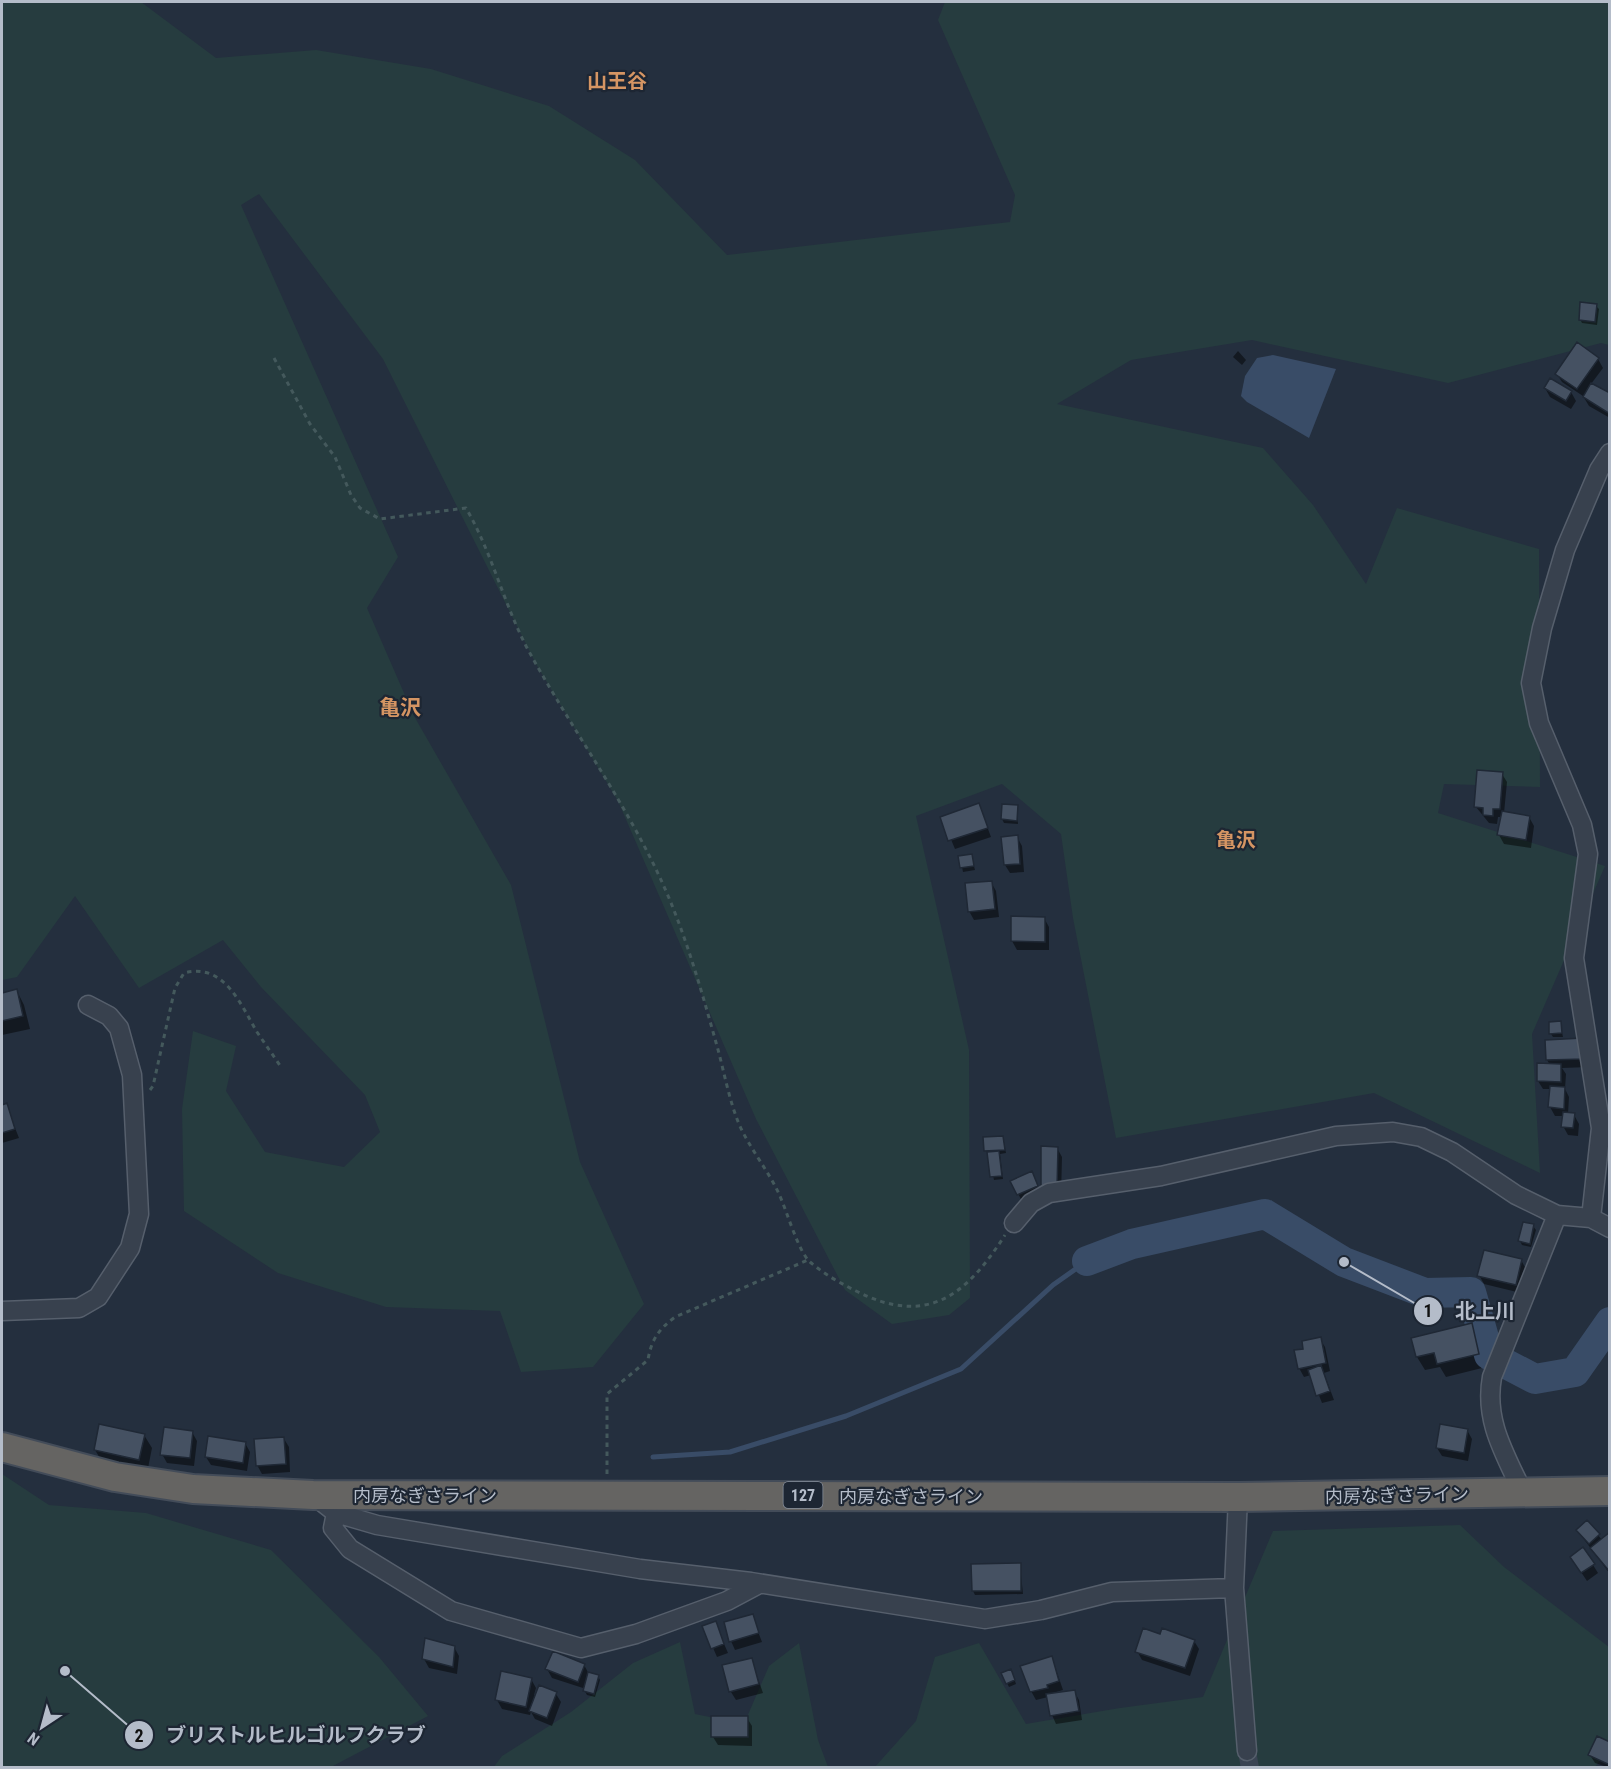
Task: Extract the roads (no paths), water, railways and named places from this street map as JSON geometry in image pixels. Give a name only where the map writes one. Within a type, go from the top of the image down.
[{"type":"highway","name":"内房なぎさライン","points":[[2,1447],[115,1477],[193,1489],[313,1495],[1238,1497],[1610,1491]]},
{"type":"street","points":[[1591,1218],[1601,1128],[1574,958],[1588,854],[1582,825],[1539,723],[1531,683],[1542,628],[1565,550],[1599,470],[1610,453]]},
{"type":"street","points":[[2,1311],[80,1308],[98,1297],[130,1248],[139,1214],[132,1075],[119,1028],[109,1016],[88,1005]]},
{"type":"street","points":[[1014,1223],[1031,1203],[1049,1193],[1161,1176],[1336,1136],[1393,1132],[1421,1137],[1452,1152],[1516,1194],[1557,1215],[1591,1218],[1610,1228]]},
{"type":"street","points":[[1523,1493],[1494,1434],[1488,1397],[1492,1377],[1557,1215]]},
{"type":"street","points":[[313,1495],[336,1513],[377,1525],[640,1569],[759,1584],[985,1619],[1041,1610],[1112,1592],[1234,1588]]},
{"type":"street","points":[[1238,1497],[1234,1588],[1247,1751]]},
{"type":"street","points":[[336,1513],[333,1528],[350,1548],[451,1611],[581,1648],[603,1644],[697,1612],[727,1601],[759,1584]]},
{"type":"water","points":[[1273,355],[1336,369],[1309,438],[1247,402],[1241,396],[1245,376],[1257,358]]},
{"type":"waterway","points":[[1087,1261],[1132,1244],[1265,1214],[1344,1262],[1425,1293],[1471,1292],[1489,1355],[1535,1379],[1575,1372],[1610,1322]]},
{"type":"waterway","points":[[653,1457],[730,1452],[846,1416],[961,1369],[1053,1285],[1087,1261]]},
{"type":"tunnel","points":[[1247,1751],[1250,1768]]},
{"type":"place","name":"北上川","points":[[1344,1262]]},
{"type":"place","name":"ブリストルヒルゴルフクラブ","points":[[65,1671]]},
{"type":"district","name":"山王谷","points":[[617,81]]},
{"type":"district","name":"亀沢","points":[[400,708]]},
{"type":"district","name":"亀沢","points":[[1236,840]]}]
